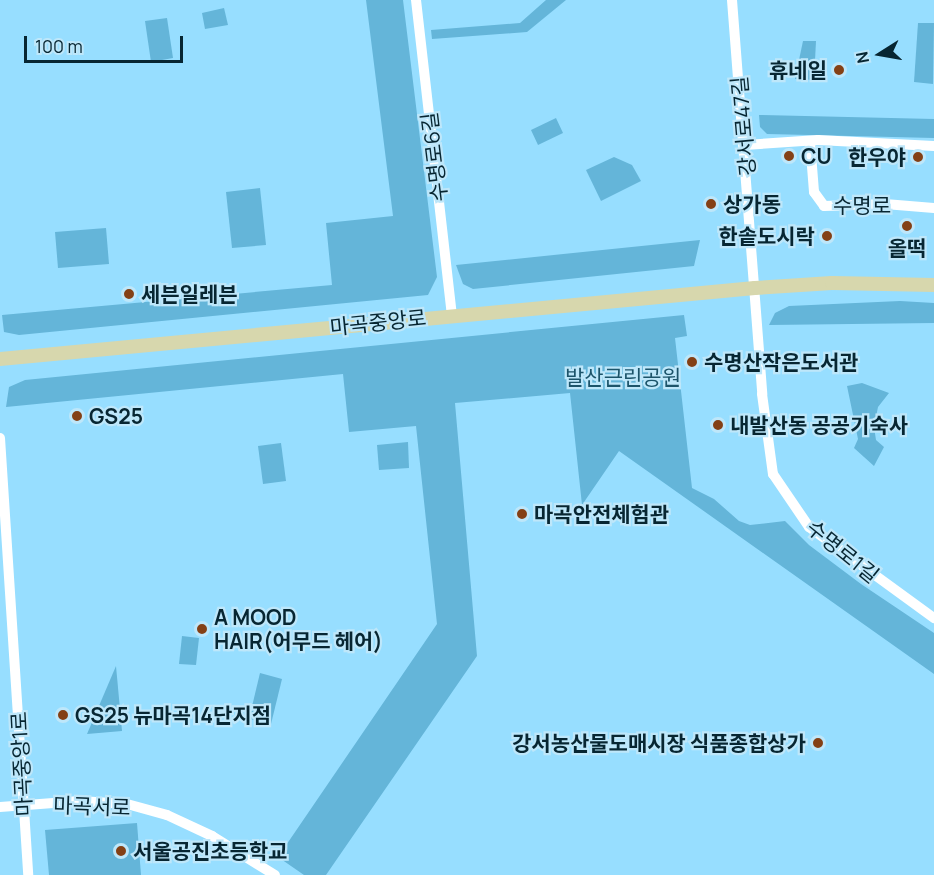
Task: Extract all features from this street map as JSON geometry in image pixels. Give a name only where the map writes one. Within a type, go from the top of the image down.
[{"type":"main road","points":[[755,288],[832,283],[934,285]]},
{"type":"main road","name":"마곡중앙로","points":[[0,359],[452,314],[755,288]]},
{"type":"street","name":"수명로6길","points":[[416,0],[452,314]]},
{"type":"street","name":"강서로47길","points":[[732,0],[755,288]]},
{"type":"street","points":[[745,145],[810,141],[934,146]]},
{"type":"street","name":"수명로","points":[[810,141],[814,192],[824,206],[885,204],[934,208]]},
{"type":"street","name":"수명로1길","points":[[755,288],[766,432],[773,474],[809,527],[934,618]]},
{"type":"street","name":"마곡중앙1로","points":[[0,438],[28,875]]},
{"type":"street","name":"마곡서로","points":[[0,807],[80,801],[127,804],[167,815],[212,836],[275,875]]},
{"type":"green space","points":[[366,0],[403,0],[437,277],[428,295],[19,335],[4,332],[2,315],[332,285],[326,223],[393,216]]},
{"type":"green space","points":[[546,0],[566,0],[527,32],[432,39],[431,30],[520,23]]},
{"type":"green space","points":[[224,8],[228,25],[205,29],[202,13]]},
{"type":"green space","points":[[167,18],[173,58],[151,62],[145,21]]},
{"type":"green space","points":[[918,23],[934,23],[933,84],[914,82]]},
{"type":"green space","points":[[803,41],[816,41],[814,80],[795,79]]},
{"type":"green space","points":[[759,115],[934,119],[934,138],[767,134],[760,127]]},
{"type":"green space","points":[[556,118],[563,133],[538,145],[531,130]]},
{"type":"green space","points":[[614,157],[632,165],[641,181],[601,201],[586,170]]},
{"type":"green space","points":[[260,188],[266,245],[232,248],[226,192]]},
{"type":"green space","points":[[106,228],[109,264],[58,268],[55,232]]},
{"type":"green space","points":[[700,240],[694,266],[473,289],[463,284],[456,265]]},
{"type":"green space","points":[[900,301],[934,303],[934,323],[769,325],[775,313],[789,306]]},
{"type":"green space","name":"발산근린공원","points":[[684,315],[687,336],[675,338],[692,488],[714,499],[739,521],[750,525],[785,521],[809,545],[861,584],[934,633],[934,674],[619,451],[582,505],[570,393],[455,403],[477,656],[326,875],[304,875],[278,857],[437,624],[416,426],[349,432],[343,374],[6,407],[9,387],[25,380]]},
{"type":"green space","points":[[862,383],[889,393],[878,407],[874,427],[876,440],[884,447],[874,466],[854,448],[858,439],[847,386]]},
{"type":"green space","points":[[408,442],[409,468],[379,470],[377,445]]},
{"type":"green space","points":[[281,443],[286,481],[263,484],[258,446]]},
{"type":"green space","points":[[182,636],[199,638],[196,665],[179,664]]},
{"type":"green space","points":[[116,666],[122,731],[87,734]]},
{"type":"green space","points":[[260,673],[282,679],[271,724],[249,719]]},
{"type":"green space","points":[[137,823],[141,875],[49,875],[45,830]]},
{"type":"place","name":"휴네일","points":[[839,70]]},
{"type":"place","name":"CU","points":[[789,156]]},
{"type":"place","name":"한우야","points":[[918,157]]},
{"type":"place","name":"상가동","points":[[711,204]]},
{"type":"place","name":"올떡","points":[[907,226]]},
{"type":"place","name":"한솥도시락","points":[[827,236]]},
{"type":"place","name":"세븐일레븐","points":[[129,294]]},
{"type":"place","name":"수명산작은도서관","points":[[692,362]]},
{"type":"place","name":"GS25","points":[[77,416]]},
{"type":"place","name":"내발산동 공공기숙사","points":[[718,425]]},
{"type":"place","name":"마곡안전체험관","points":[[522,514]]},
{"type":"place","name":"A MOOD HAIR(어무드 헤어)","points":[[202,629]]},
{"type":"place","name":"GS25 뉴마곡14단지점","points":[[63,715]]},
{"type":"place","name":"강서농산물도매시장 식품종합상가","points":[[818,743]]},
{"type":"place","name":"서울공진초등학교","points":[[121,851]]}]
